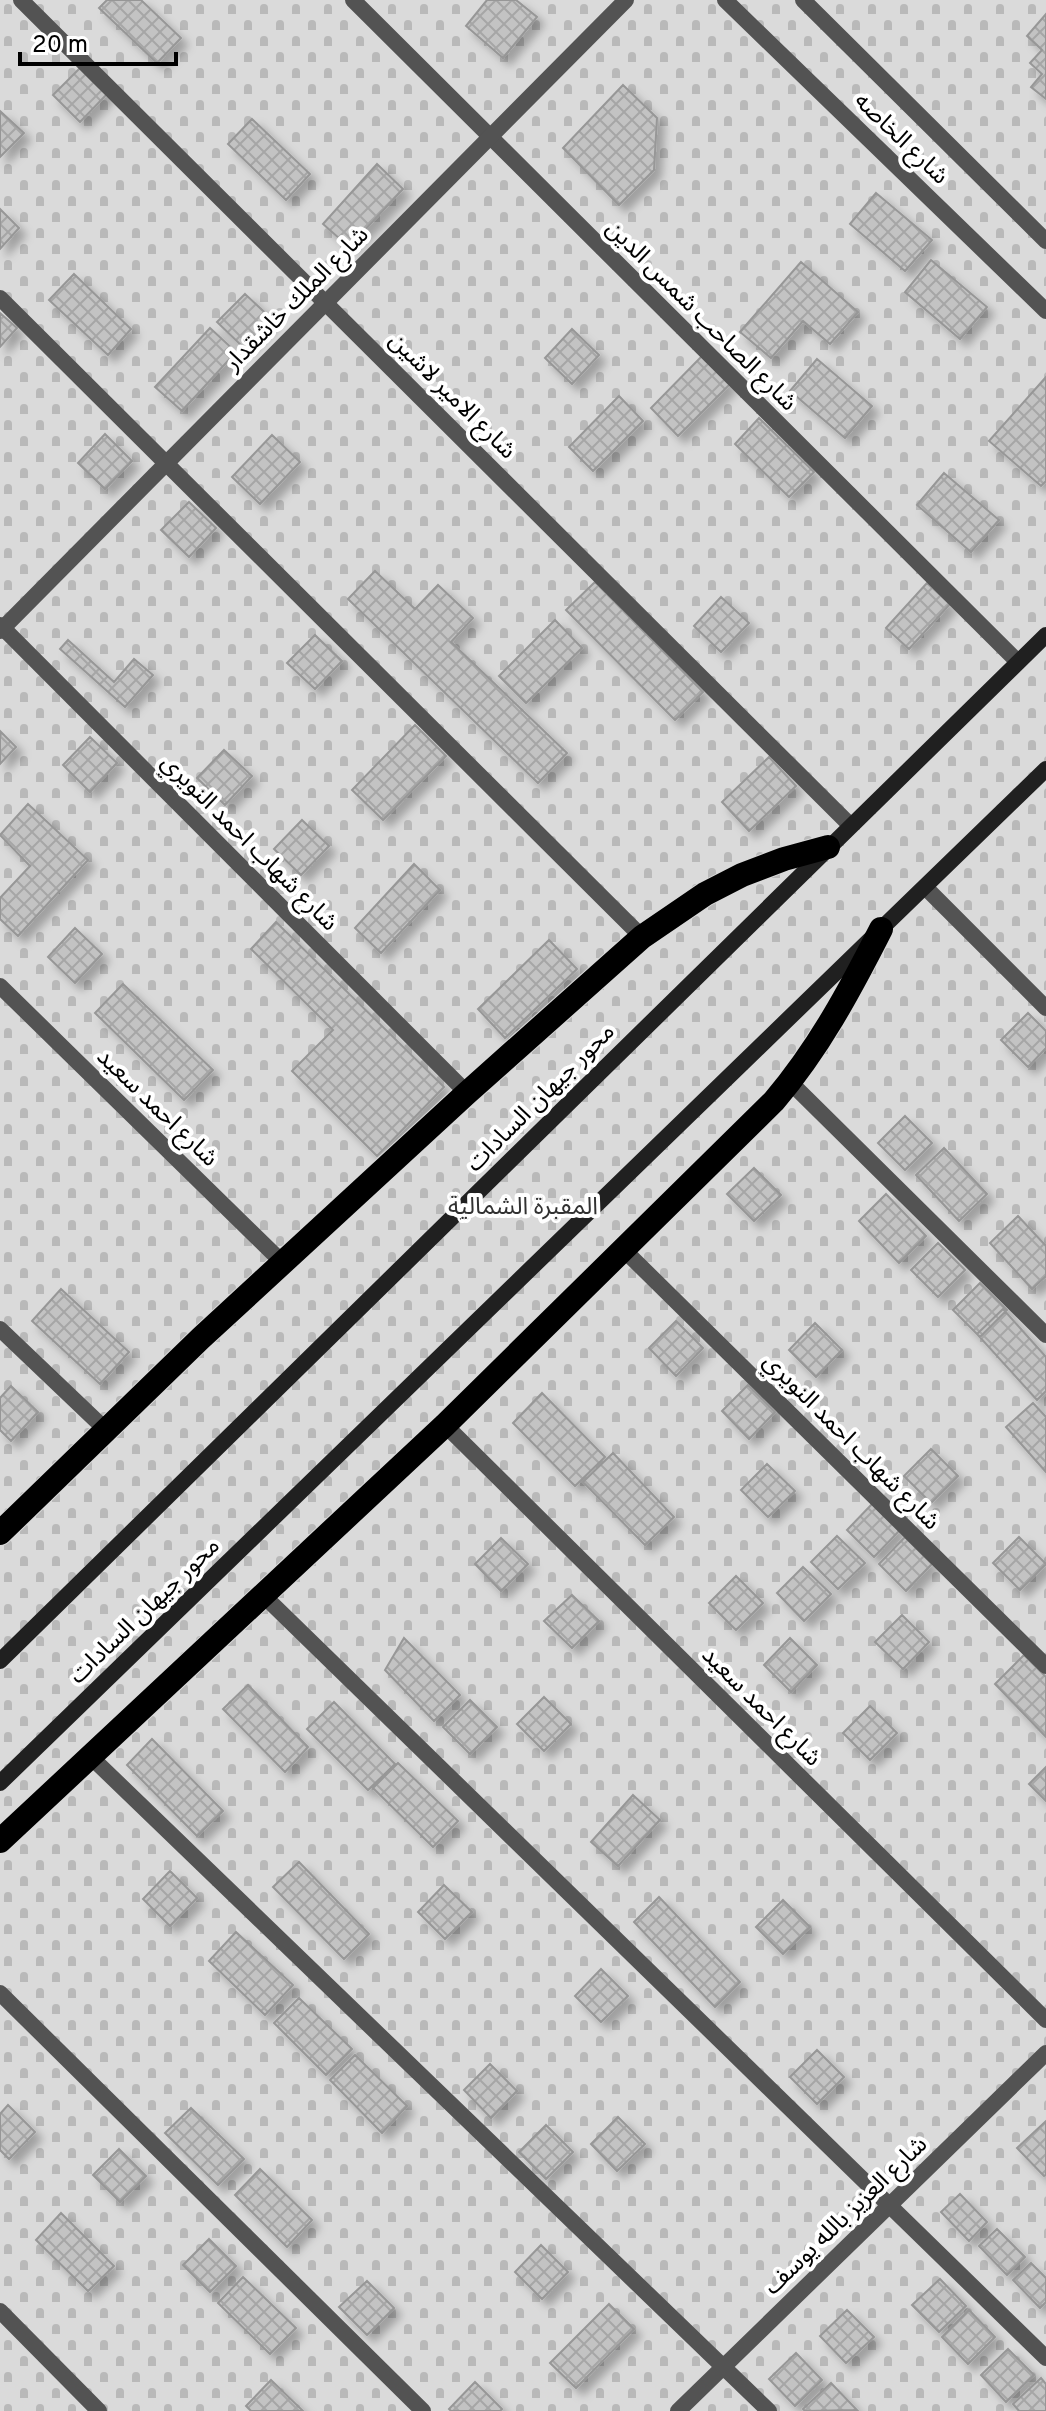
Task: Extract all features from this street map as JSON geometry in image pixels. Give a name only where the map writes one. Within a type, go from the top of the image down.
[{"type":"highway","points":[[0,1533],[283,1263],[642,937],[705,894],[730,881],[784,859],[828,847]]},
{"type":"highway","points":[[0,1841],[445,1425],[740,1136],[790,1082],[834,1020],[881,929]]},
{"type":"main road","name":"محور جيهان السادات","points":[[0,1661],[1046,635]]},
{"type":"main road","name":"محور جيهان السادات","points":[[0,1783],[1046,769]]},
{"type":"street","name":"شارع الامير لاشين","points":[[21,0],[850,825]]},
{"type":"street","name":"شارع الصاحب شمس الدين","points":[[353,0],[1018,662]]},
{"type":"street","name":"شارع الملك خاشقدار","points":[[1,628],[626,0]]},
{"type":"street","name":"شارع الخاصه","points":[[725,0],[1046,311]]},
{"type":"street","name":"شارع الخاصه","points":[[803,0],[1046,241]]},
{"type":"street","points":[[0,298],[642,937]]},
{"type":"street","name":"شارع شهاب احمد النويري","points":[[1,628],[467,1093]]},
{"type":"street","points":[[925,887],[1046,1008]]},
{"type":"street","name":"شارع احمد سعيد","points":[[0,986],[283,1263]]},
{"type":"street","points":[[790,1082],[1046,1335]]},
{"type":"street","name":"شارع شهاب احمد النويري","points":[[624,1250],[1046,1666]]},
{"type":"street","points":[[0,1329],[106,1430]]},
{"type":"street","name":"شارع احمد سعيد","points":[[445,1425],[1046,2020]]},
{"type":"street","points":[[264,1596],[1046,2358]]},
{"type":"street","points":[[92,1758],[769,2411]]},
{"type":"street","points":[[0,1993],[423,2411]]},
{"type":"street","name":"شارع العزيز بالله يوسف","points":[[678,2411],[1046,2053]]},
{"type":"street","points":[[0,2311],[99,2411]]},
{"type":"green space","name":"المقبرة الشمالية","points":[[0,0],[1046,0],[1046,2411],[0,2411]]},
{"type":"building","points":[[107,0],[141,0],[181,38],[157,63],[99,8]]},
{"type":"building","points":[[487,0],[516,0],[537,17],[503,58],[466,26]]},
{"type":"building","points":[[1046,14],[1046,99],[1031,87],[1042,74],[1030,63],[1042,50],[1027,36]]},
{"type":"building","points":[[81,67],[108,93],[80,122],[53,95]]},
{"type":"building","points":[[623,85],[657,118],[654,170],[619,205],[563,148]]},
{"type":"building","points":[[0,111],[24,133],[0,157]]},
{"type":"building","points":[[252,119],[310,174],[286,200],[228,144]]},
{"type":"building","points":[[377,164],[403,189],[349,247],[323,224]]},
{"type":"building","points":[[876,193],[932,240],[905,271],[850,224]]},
{"type":"building","points":[[0,209],[19,228],[0,249]]},
{"type":"building","points":[[931,260],[987,307],[960,339],[905,292]]},
{"type":"building","points":[[801,262],[858,312],[830,344],[803,321],[771,358],[740,332]]},
{"type":"building","points":[[74,274],[131,329],[108,355],[49,300]]},
{"type":"building","points":[[245,294],[272,319],[244,348],[217,322]]},
{"type":"building","points":[[0,313],[17,328],[0,347]]},
{"type":"building","points":[[210,328],[236,352],[182,411],[155,387]]},
{"type":"building","points":[[572,329],[599,355],[572,384],[545,358]]},
{"type":"building","points":[[702,356],[730,384],[678,436],[651,408]]},
{"type":"building","points":[[817,359],[872,406],[845,438],[790,391]]},
{"type":"building","points":[[1046,377],[1046,481],[1041,486],[989,441]]},
{"type":"building","points":[[619,396],[643,421],[593,471],[569,447]]},
{"type":"building","points":[[759,418],[814,472],[789,497],[735,444]]},
{"type":"building","points":[[105,434],[132,461],[105,489],[78,463]]},
{"type":"building","points":[[272,435],[300,462],[260,504],[232,477]]},
{"type":"building","points":[[944,473],[999,520],[971,552],[917,505]]},
{"type":"building","points":[[189,502],[216,528],[189,557],[161,530]]},
{"type":"building","points":[[375,571],[415,609],[438,585],[473,618],[451,642],[567,753],[538,783],[348,599]]},
{"type":"building","points":[[595,582],[703,692],[675,720],[566,610]]},
{"type":"building","points":[[927,583],[950,604],[909,649],[886,628]]},
{"type":"building","points":[[721,597],[749,623],[721,652],[694,626]]},
{"type":"building","points":[[555,620],[582,648],[526,703],[499,676]]},
{"type":"building","points":[[315,635],[342,661],[315,689],[287,663]]},
{"type":"building","points":[[68,640],[114,682],[134,659],[153,675],[125,707],[60,649]]},
{"type":"building","points":[[415,725],[446,756],[383,820],[352,790]]},
{"type":"building","points":[[0,731],[16,747],[0,764]]},
{"type":"building","points":[[90,737],[117,763],[90,792],[63,765]]},
{"type":"building","points":[[224,750],[252,776],[225,805],[197,778]]},
{"type":"building","points":[[769,757],[796,786],[749,831],[722,802]]},
{"type":"building","points":[[28,804],[88,860],[18,936],[0,919],[0,898],[30,866],[0,835]]},
{"type":"building","points":[[302,820],[329,846],[301,875],[274,849]]},
{"type":"building","points":[[414,864],[440,890],[381,953],[355,928]]},
{"type":"building","points":[[276,922],[444,1087],[377,1156],[292,1071],[333,1030],[251,949]]},
{"type":"building","points":[[75,928],[102,954],[75,983],[48,957]]},
{"type":"building","points":[[549,940],[577,969],[505,1038],[478,1009]]},
{"type":"building","points":[[123,984],[213,1070],[184,1100],[95,1013]]},
{"type":"building","points":[[1028,1013],[1046,1031],[1046,1048],[1028,1067],[1001,1040]]},
{"type":"building","points":[[905,1116],[932,1143],[905,1170],[878,1143]]},
{"type":"building","points":[[944,1148],[987,1194],[959,1221],[916,1175]]},
{"type":"building","points":[[754,1168],[781,1195],[754,1221],[727,1194]]},
{"type":"building","points":[[886,1194],[926,1236],[899,1263],[859,1221]]},
{"type":"building","points":[[1018,1216],[1046,1246],[1046,1276],[1032,1289],[990,1243]]},
{"type":"building","points":[[938,1243],[965,1270],[938,1297],[911,1270]]},
{"type":"building","points":[[980,1283],[1007,1310],[980,1337],[953,1310]]},
{"type":"building","points":[[61,1289],[129,1352],[100,1384],[32,1321]]},
{"type":"building","points":[[1003,1309],[1046,1357],[1046,1391],[1037,1400],[977,1334]]},
{"type":"building","points":[[676,1321],[703,1348],[676,1376],[649,1348]]},
{"type":"building","points":[[815,1323],[842,1350],[816,1377],[789,1350]]},
{"type":"building","points":[[748,1385],[775,1412],[749,1439],[722,1411]]},
{"type":"building","points":[[11,1386],[38,1412],[11,1441],[0,1430],[0,1398]]},
{"type":"building","points":[[542,1393],[605,1457],[575,1486],[513,1423]]},
{"type":"building","points":[[1033,1403],[1046,1417],[1046,1472],[1006,1427]]},
{"type":"building","points":[[931,1449],[958,1476],[931,1503],[904,1476]]},
{"type":"building","points":[[613,1453],[674,1517],[645,1545],[583,1482]]},
{"type":"building","points":[[767,1464],[795,1491],[768,1517],[741,1490]]},
{"type":"building","points":[[873,1503],[900,1530],[874,1557],[847,1530]]},
{"type":"building","points":[[837,1536],[865,1563],[838,1589],[811,1562]]},
{"type":"building","points":[[905,1537],[932,1564],[906,1591],[879,1564]]},
{"type":"building","points":[[1019,1537],[1046,1564],[1020,1590],[993,1563]]},
{"type":"building","points":[[501,1538],[528,1564],[501,1591],[475,1564]]},
{"type":"building","points":[[803,1567],[831,1594],[804,1621],[777,1593]]},
{"type":"building","points":[[736,1576],[763,1603],[736,1630],[709,1603]]},
{"type":"building","points":[[572,1595],[599,1621],[572,1648],[544,1621]]},
{"type":"building","points":[[902,1615],[929,1642],[903,1669],[875,1642]]},
{"type":"building","points":[[404,1638],[460,1695],[434,1721],[385,1670]]},
{"type":"building","points":[[790,1638],[817,1665],[791,1692],[764,1665]]},
{"type":"building","points":[[1024,1655],[1046,1677],[1046,1737],[995,1684]]},
{"type":"building","points":[[248,1685],[308,1747],[285,1772],[223,1709]]},
{"type":"building","points":[[544,1697],[571,1724],[544,1751],[517,1724]]},
{"type":"building","points":[[470,1700],[497,1727],[470,1754],[443,1727]]},
{"type":"building","points":[[334,1702],[395,1764],[368,1790],[307,1729]]},
{"type":"building","points":[[870,1706],[897,1733],[870,1760],[843,1733]]},
{"type":"building","points":[[152,1739],[223,1811],[197,1836],[127,1765]]},
{"type":"building","points":[[398,1763],[458,1821],[433,1847],[373,1788]]},
{"type":"building","points":[[1046,1767],[1046,1801],[1029,1784]]},
{"type":"building","points":[[633,1795],[660,1820],[618,1866],[591,1842]]},
{"type":"building","points":[[299,1862],[369,1934],[344,1959],[273,1887]]},
{"type":"building","points":[[170,1871],[197,1898],[170,1926],[143,1899]]},
{"type":"building","points":[[444,1885],[472,1912],[445,1939],[418,1912]]},
{"type":"building","points":[[659,1897],[740,1982],[715,2007],[634,1922]]},
{"type":"building","points":[[783,1900],[810,1927],[783,1954],[756,1927]]},
{"type":"building","points":[[236,1932],[293,1985],[265,2015],[209,1961]]},
{"type":"building","points":[[601,1969],[628,1996],[601,2022],[575,1996]]},
{"type":"building","points":[[299,1998],[352,2049],[326,2075],[274,2023]]},
{"type":"building","points":[[817,2050],[844,2077],[817,2104],[790,2077]]},
{"type":"building","points":[[355,2055],[407,2106],[382,2133],[330,2080]]},
{"type":"building","points":[[490,2064],[517,2091],[491,2118],[464,2090]]},
{"type":"building","points":[[8,2105],[35,2132],[9,2159],[0,2150],[0,2114]]},
{"type":"building","points":[[191,2108],[244,2159],[218,2185],[165,2133]]},
{"type":"building","points":[[618,2117],[645,2144],[617,2171],[591,2144]]},
{"type":"building","points":[[1046,2121],[1046,2175],[1044,2176],[1017,2148]]},
{"type":"building","points":[[546,2125],[573,2152],[546,2179],[519,2152]]},
{"type":"building","points":[[119,2149],[146,2176],[120,2202],[93,2175]]},
{"type":"building","points":[[260,2169],[312,2220],[287,2247],[235,2195]]},
{"type":"building","points":[[960,2194],[987,2222],[969,2241],[941,2212]]},
{"type":"building","points":[[61,2213],[114,2266],[88,2291],[36,2240]]},
{"type":"building","points":[[997,2229],[1025,2257],[1007,2275],[979,2246]]},
{"type":"building","points":[[209,2239],[236,2266],[210,2292],[183,2265]]},
{"type":"building","points":[[541,2245],[568,2272],[542,2299],[515,2272]]},
{"type":"building","points":[[1031,2263],[1046,2278],[1046,2302],[1040,2308],[1013,2280]]},
{"type":"building","points":[[243,2277],[296,2328],[270,2354],[218,2303]]},
{"type":"building","points":[[940,2279],[966,2306],[939,2332],[912,2305]]},
{"type":"building","points":[[367,2281],[394,2308],[367,2335],[339,2307]]},
{"type":"building","points":[[609,2304],[634,2329],[576,2388],[550,2363]]},
{"type":"building","points":[[847,2310],[874,2337],[846,2363],[820,2336]]},
{"type":"building","points":[[969,2310],[995,2337],[968,2364],[942,2337]]},
{"type":"building","points":[[1008,2349],[1034,2375],[1006,2402],[981,2375]]},
{"type":"building","points":[[796,2353],[822,2380],[795,2406],[769,2379]]},
{"type":"building","points":[[1041,2378],[1046,2384],[1046,2411],[1019,2411],[1013,2404]]},
{"type":"building","points":[[271,2380],[303,2411],[251,2411],[246,2406]]},
{"type":"building","points":[[475,2382],[502,2409],[500,2411],[449,2409]]},
{"type":"building","points":[[831,2383],[857,2410],[803,2409]]}]
